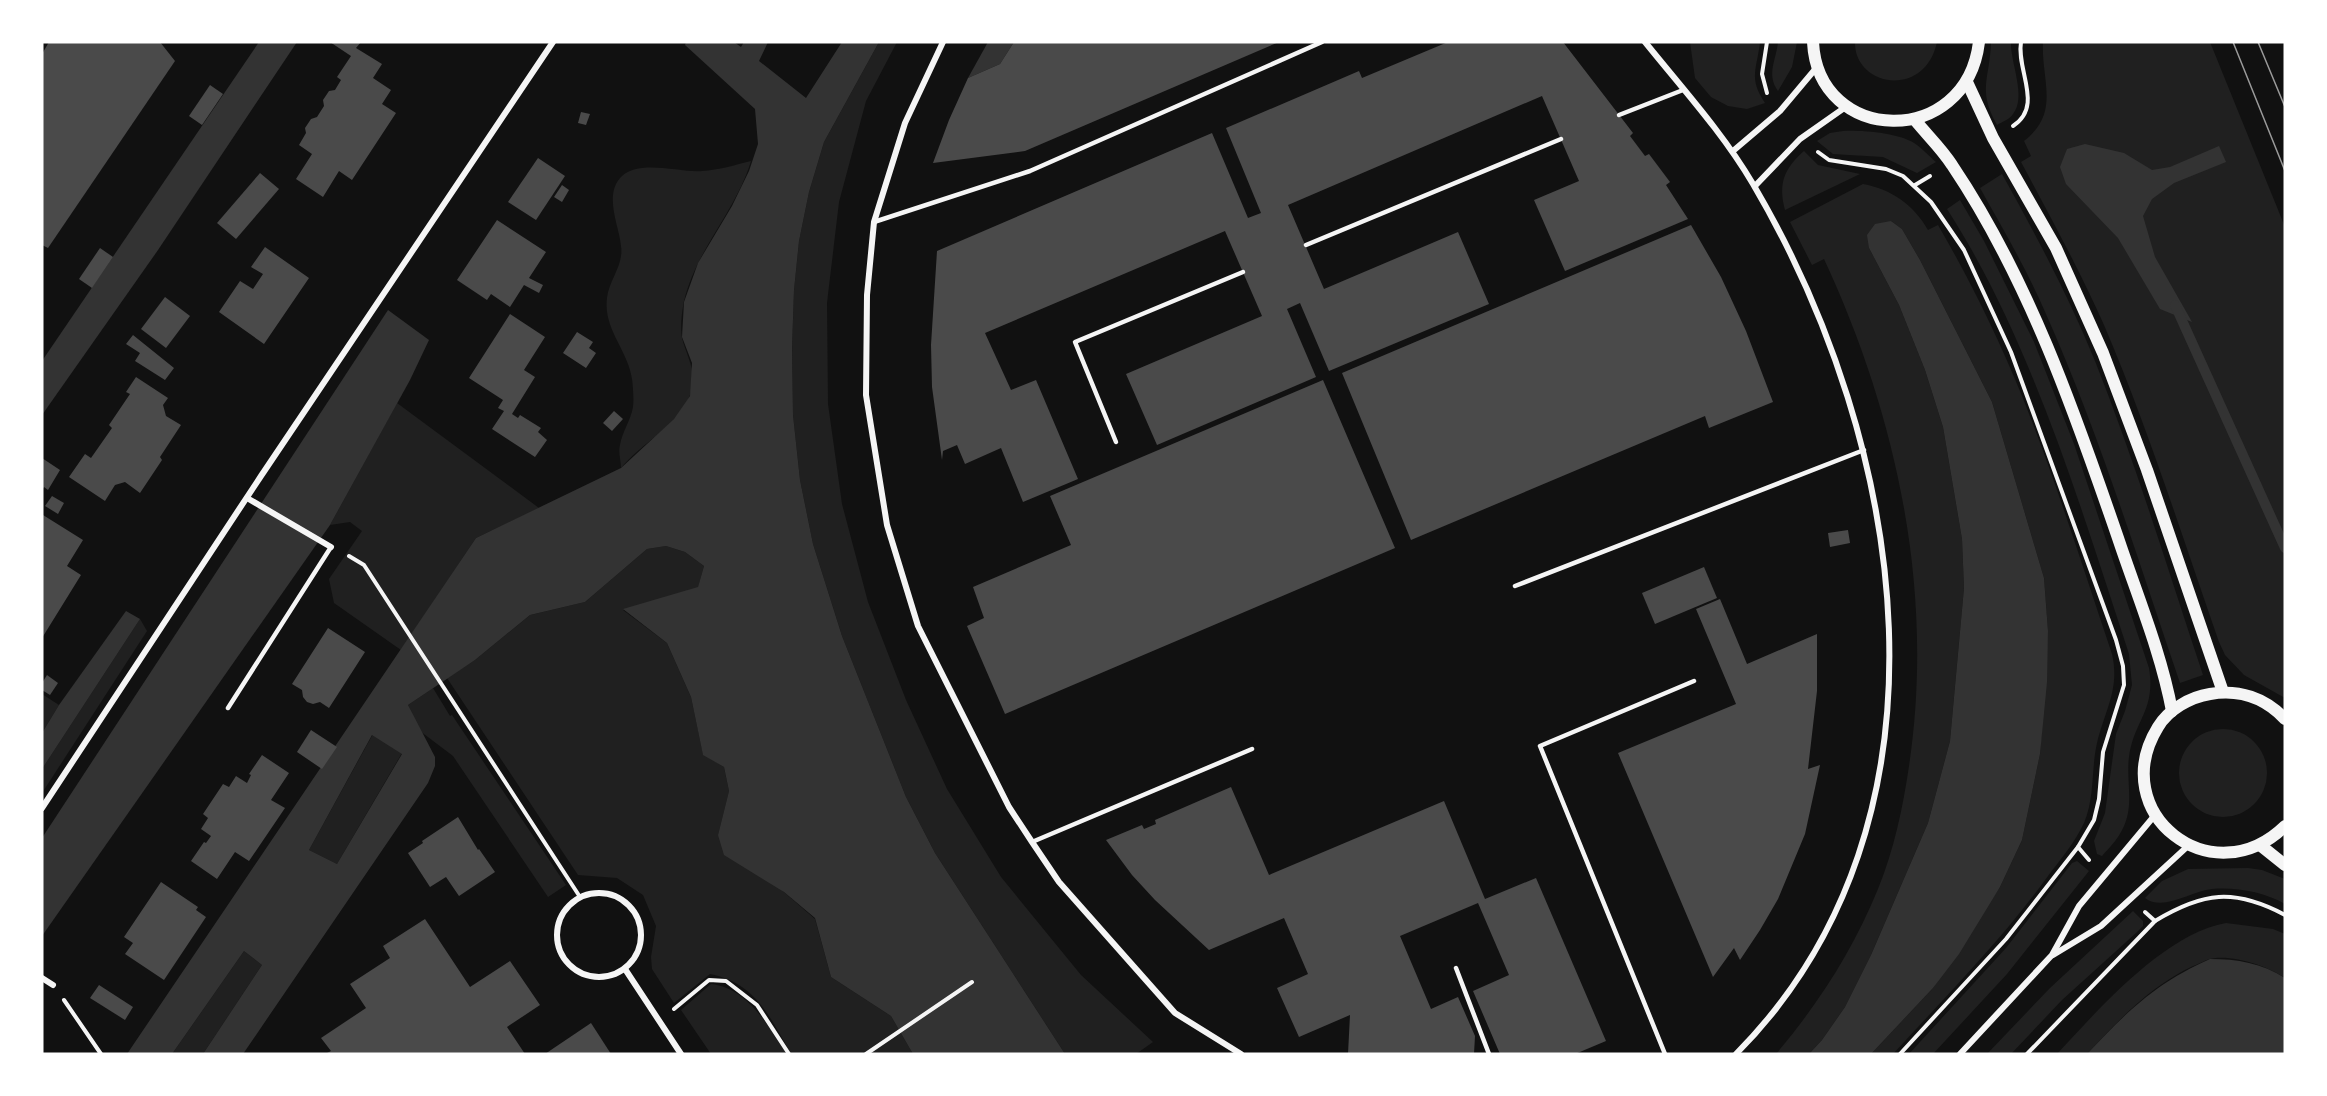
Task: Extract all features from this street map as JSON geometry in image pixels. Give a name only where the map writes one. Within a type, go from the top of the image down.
[{"type":"main road","points":[[1814,42],[1818,67],[1825,82],[1847,106],[1868,117],[1891,122],[1915,120],[1936,112],[1953,98],[1967,82],[1977,60],[1979,42]]},
{"type":"main road","points":[[1967,82],[1992,138],[2056,248],[2103,352],[2223,692]]},
{"type":"main road","points":[[1915,120],[1951,163],[1997,242],[2060,378],[2134,586],[2167,688],[2172,711]]},
{"type":"main road","points":[[2285,719],[2271,706],[2239,693],[2223,692],[2195,698],[2172,711],[2160,723],[2146,752],[2143,768],[2148,800],[2155,815],[2176,837],[2189,845],[2206,851],[2224,853],[2242,851],[2260,845],[2285,826]]},
{"type":"main road","points":[[2260,845],[2285,865]]},
{"type":"street","points":[[42,808],[553,42]]},
{"type":"street","points":[[943,42],[905,123],[874,222],[867,295],[866,394],[887,525],[918,626],[1009,807],[1032,842],[1059,882],[1175,1013],[1241,1054]]},
{"type":"street","points":[[1645,42],[1733,151],[1755,186],[1796,264],[1819,315],[1864,450],[1877,509],[1889,631],[1889,685],[1884,750],[1873,806],[1856,863],[1835,914],[1810,959],[1761,1029],[1736,1054]]},
{"type":"street","points":[[1733,151],[1780,111],[1818,67]]},
{"type":"street","points":[[1755,186],[1800,139],[1847,106]]},
{"type":"street","points":[[247,498],[331,547]]},
{"type":"street","points":[[1960,1054],[2052,955],[2079,906],[2155,815]]},
{"type":"street","points":[[2052,955],[2101,926],[2189,845]]},
{"type":"street","points":[[593,892],[607,893],[620,898],[631,907],[642,932],[640,946],[634,959],[625,969],[612,975],[598,977],[584,975],[572,968],[562,957],[556,937],[560,916],[568,905],[580,897],[593,892]]},
{"type":"street","points":[[625,969],[681,1054]]},
{"type":"street","points":[[42,978],[53,985]]},
{"type":"lane","points":[[874,222],[1030,171],[1322,42]]},
{"type":"lane","points":[[1619,115],[1683,90]]},
{"type":"lane","points":[[1306,245],[1561,139]]},
{"type":"lane","points":[[1116,442],[1075,342],[1243,272]]},
{"type":"lane","points":[[1515,586],[1864,450]]},
{"type":"lane","points":[[228,708],[331,547]]},
{"type":"lane","points":[[1665,1054],[1540,746],[1694,681]]},
{"type":"lane","points":[[1032,842],[1252,749]]},
{"type":"lane","points":[[1456,968],[1489,1054]]},
{"type":"path","points":[[1767,42],[1762,74],[1765,90],[1780,111]]},
{"type":"path","points":[[1992,138],[2017,124],[2025,113],[2029,97],[2020,50],[2021,42]]},
{"type":"path","points":[[1800,139],[1829,160],[1886,169],[1903,176],[1931,202],[1964,250],[2011,352],[2116,640],[2123,666],[2124,685],[2103,752],[2099,799],[2094,820],[2078,847],[2006,939],[1900,1054]]},
{"type":"path","points":[[331,547],[364,565],[580,897]]},
{"type":"path","points":[[2078,847],[2104,875]]},
{"type":"path","points":[[2027,1054],[2155,921],[2179,906],[2200,898],[2222,897],[2266,905],[2285,915]]},
{"type":"path","points":[[2130,898],[2155,921]]},
{"type":"path","points":[[659,1019],[710,980],[726,981],[757,1005],[789,1054]]},
{"type":"path","points":[[866,1054],[972,982]]},
{"type":"path","points":[[78,1022],[101,1054]]},
{"type":"shaded area","points":[[259,42],[297,42],[158,250],[42,415],[42,361]]},
{"type":"shaded area","points":[[686,42],[734,42],[741,47],[744,42],[768,42],[759,61],[806,98],[842,42],[879,42],[824,142],[809,192],[799,241],[792,348],[793,415],[800,480],[813,544],[842,636],[906,797],[935,853],[1065,1054],[913,1054],[891,1016],[831,977],[815,918],[784,892],[724,855],[718,835],[729,791],[724,767],[703,755],[691,697],[667,643],[623,609],[698,587],[704,566],[685,552],[666,546],[647,549],[585,602],[530,615],[475,660],[408,705],[435,757],[435,766],[428,783],[243,1054],[203,1054],[262,965],[244,951],[172,1054],[127,1054],[476,538],[621,468],[674,419],[690,396],[692,363],[682,337],[684,302],[698,263],[732,206],[749,171],[758,144],[755,109],[685,45]],"holes":[[[372,735],[402,754],[337,864],[309,850]]]},
{"type":"shaded area","points":[[879,42],[897,42],[866,101],[839,202],[827,303],[828,404],[842,504],[868,602],[906,700],[947,789],[1001,877],[1081,975],[1153,1042],[1136,1054],[1065,1054],[935,853],[906,797],[842,636],[813,544],[800,480],[793,415],[794,290],[799,241],[809,192],[824,142]]},
{"type":"shaded area","points":[[988,42],[1014,42],[1000,64],[968,78]]},
{"type":"shaded area","points":[[1690,42],[1760,42],[1755,80],[1765,103],[1747,109],[1728,106],[1711,97],[1695,78]]},
{"type":"shaded area","points":[[1778,42],[1797,42],[1792,67],[1778,91],[1774,85],[1772,73]]},
{"type":"shaded area","points":[[1855,42],[1937,42],[1930,60],[1919,72],[1906,79],[1891,80],[1877,77],[1866,69],[1858,57]]},
{"type":"shaded area","points":[[1991,42],[2011,42],[2018,89],[2017,107],[2013,114],[1997,125],[1987,102],[1986,93]]},
{"type":"shaded area","points":[[2043,42],[2210,42],[2285,227],[2285,698],[2244,675],[2225,655],[2150,443],[2104,325],[2021,162],[2031,156],[2024,141],[2035,130],[2046,107]]},
{"type":"shaded area","points":[[1870,132],[1899,137],[1917,145],[1936,162],[1917,173],[1883,157],[1833,154],[1817,141],[1830,133]]},
{"type":"shaded area","points":[[2085,144],[2124,153],[2152,170],[2170,167],[2219,146],[2226,162],[2174,183],[2152,199],[2143,216],[2155,257],[2192,322],[2160,309],[2118,238],[2066,184],[2060,167],[2067,149]]},
{"type":"shaded area","points":[[1804,151],[1818,165],[1860,174],[1785,210],[1782,192],[1784,177],[1787,170]]},
{"type":"shaded area","points":[[751,161],[736,197],[697,265],[684,301],[681,334],[691,365],[693,379],[690,395],[678,415],[621,468],[619,448],[632,412],[633,397],[630,368],[612,330],[607,309],[608,291],[621,253],[613,201],[616,183],[622,176],[639,168],[702,171]]},
{"type":"shaded area","points":[[2002,174],[2052,266],[2095,361],[2138,478],[2203,675],[2180,683],[2117,497],[2065,359],[2031,282],[1980,188]]},
{"type":"shaded area","points":[[1863,184],[1883,190],[1901,200],[1916,213],[1928,230],[1938,225],[1993,330],[2022,396],[2069,525],[2112,654],[2113,689],[2097,743],[2087,813],[2072,844],[1993,945],[1893,1054],[1871,1054],[1933,988],[2000,887],[2022,840],[2040,754],[2048,631],[2044,578],[1992,402],[1920,260],[1902,229],[1891,221],[1869,248],[1899,305],[1925,370],[1943,427],[1962,539],[1964,588],[1950,741],[1928,823],[1871,955],[1845,1007],[1822,1040],[1809,1054],[1776,1054],[1807,1015],[1834,975],[1858,933],[1878,889],[1889,859],[1901,813],[1916,701],[1917,635],[1913,571],[1904,506],[1890,443],[1872,380],[1850,319],[1824,259],[1812,265],[1790,222]]},
{"type":"shaded area","points":[[1960,200],[1984,241],[2034,342],[2074,444],[2149,668],[2150,695],[2129,757],[2127,818],[2120,834],[2102,856],[2097,854],[2094,841],[2105,813],[2116,734],[2132,685],[2129,654],[2072,483],[2029,368],[1977,259],[1947,209]]},
{"type":"shaded area","points":[[1891,221],[1902,229],[1920,260],[1992,402],[2044,578],[2048,631],[2047,682],[2040,754],[2022,840],[2000,887],[1959,954],[1933,988],[1871,1054],[1809,1054],[1822,1040],[1845,1007],[1871,955],[1928,823],[1950,741],[1964,588],[1962,539],[1943,427],[1925,370],[1899,305],[1869,248],[1867,235],[1875,224]]},
{"type":"shaded area","points":[[388,310],[429,340],[410,380],[330,525],[42,936],[42,838]]},
{"type":"shaded area","points":[[397,403],[539,508],[476,538],[401,650],[334,603],[329,579],[362,531],[350,522],[330,525]]},
{"type":"shaded area","points":[[666,546],[685,552],[704,566],[698,588],[623,610],[667,643],[691,697],[703,754],[724,767],[729,791],[718,835],[815,919],[831,977],[891,1016],[913,1054],[791,1054],[760,1003],[739,985],[710,974],[674,1003],[652,969],[651,957],[656,926],[643,895],[617,878],[578,875],[447,678],[475,660],[530,615],[585,602],[647,549]]},
{"type":"shaded area","points":[[126,611],[140,619],[42,769],[42,733],[59,705]]},
{"type":"shaded area","points":[[140,619],[147,631],[42,793],[42,769]]},
{"type":"shaded area","points":[[433,688],[566,885],[548,897],[453,756],[420,731],[408,705]]},
{"type":"shaded area","points":[[42,694],[59,705],[42,733]]},
{"type":"shaded area","points":[[2223,729],[2240,733],[2254,742],[2263,756],[2267,773],[2263,790],[2254,804],[2240,813],[2223,817],[2206,813],[2192,804],[2183,790],[2179,773],[2183,756],[2192,742],[2206,733]]},
{"type":"shaded area","points":[[373,734],[402,753],[337,864],[309,850]]},
{"type":"shaded area","points":[[2077,861],[2089,871],[2007,974],[1933,1054],[1909,1054],[2006,948],[2072,863]]},
{"type":"shaded area","points":[[2248,868],[2262,870],[2285,879],[2285,904],[2259,893],[2231,889],[2212,889],[2160,903],[2145,898],[2162,881],[2188,869]]},
{"type":"shaded area","points":[[2133,911],[2143,921],[2143,926],[2136,933],[2062,1000],[2011,1054],[1987,1054],[2050,988]]},
{"type":"shaded area","points":[[2226,923],[2273,929],[2285,934],[2285,978],[2249,962],[2228,958],[2208,960],[2163,983],[2123,1016],[2087,1054],[2057,1054],[2112,996],[2156,958],[2179,942],[2203,930]]},
{"type":"shaded area","points":[[244,951],[262,965],[203,1054],[172,1054]]},
{"type":"shaded area","points":[[2210,959],[2249,963],[2285,978],[2285,1054],[2087,1054],[2143,999],[2173,978]]},
{"type":"shaded area","points":[[711,984],[736,993],[756,1010],[787,1054],[711,1054],[681,1010]]},
{"type":"building","points":[[49,42],[160,42],[175,61],[48,248],[42,245],[42,54]]},
{"type":"building","points":[[330,42],[361,42],[356,48],[382,64],[373,78],[391,90],[382,104],[396,113],[352,180],[339,171],[323,197],[296,179],[312,154],[299,145],[306,133],[305,128],[311,119],[317,117],[329,91],[335,90],[341,80],[337,77],[351,56]]},
{"type":"building","points":[[1014,42],[1279,42],[1025,151],[933,163],[968,78],[1000,64]]},
{"type":"building","points":[[1448,42],[1563,42],[1633,133],[1630,136],[1645,156],[1649,154],[1670,182],[1666,185],[1688,219],[1565,271],[1534,200],[1579,181],[1542,96],[1288,205],[1324,289],[1458,232],[1489,304],[1329,371],[1300,303],[1287,309],[1316,377],[1157,445],[1126,374],[1262,316],[1225,231],[985,333],[1011,390],[1036,380],[1078,479],[1023,502],[1001,448],[965,464],[957,445],[943,451],[942,460],[932,387],[931,345],[937,251],[1212,133],[1248,218],[1261,213],[1226,128],[1359,71],[1362,78]]},
{"type":"building","points":[[210,85],[223,94],[202,125],[189,116]]},
{"type":"building","points":[[581,112],[590,114],[586,125],[578,123]]},
{"type":"building","points":[[538,158],[565,176],[536,220],[508,202]]},
{"type":"building","points":[[260,173],[279,189],[236,239],[217,223]]},
{"type":"building","points":[[562,185],[569,190],[562,202],[554,197]]},
{"type":"building","points":[[497,220],[546,252],[529,278],[543,285],[539,293],[524,285],[510,307],[491,294],[487,300],[457,280]]},
{"type":"building","points":[[1691,225],[1721,277],[1746,331],[1773,402],[1709,428],[1705,416],[1411,540],[1342,373]]},
{"type":"building","points":[[265,247],[309,278],[264,344],[219,312],[240,281],[253,289],[263,274],[251,267]]},
{"type":"building","points":[[100,248],[113,257],[92,288],[79,279]]},
{"type":"building","points":[[165,297],[190,316],[166,348],[141,329]]},
{"type":"building","points":[[510,314],[545,337],[524,370],[535,377],[512,414],[518,418],[520,415],[541,428],[538,432],[547,440],[535,457],[492,429],[504,411],[498,408],[503,400],[469,378]]},
{"type":"building","points":[[577,332],[593,342],[589,348],[596,353],[586,368],[563,353]]},
{"type":"building","points":[[133,335],[174,368],[165,380],[135,361],[140,353],[126,344]]},
{"type":"building","points":[[136,377],[168,398],[163,405],[166,416],[181,425],[160,457],[162,460],[140,493],[125,482],[115,485],[105,501],[69,477],[85,454],[91,458],[112,428],[109,425],[130,394],[126,392]]},
{"type":"building","points":[[1323,380],[1395,548],[1005,714],[967,626],[984,618],[973,587],[1071,545],[1050,496]]},
{"type":"building","points":[[614,411],[623,419],[612,431],[603,423]]},
{"type":"building","points":[[42,458],[60,470],[48,490],[44,487],[42,490]]},
{"type":"building","points":[[52,496],[64,503],[58,514],[45,506]]},
{"type":"building","points":[[43,515],[83,540],[67,566],[81,575],[42,638]]},
{"type":"building","points":[[1848,530],[1850,543],[1830,547],[1828,533]]},
{"type":"building","points":[[1704,567],[1717,598],[1655,624],[1642,593]]},
{"type":"building","points":[[1720,599],[1747,664],[1817,634],[1817,691],[1808,769],[1820,765],[1805,834],[1778,899],[1740,960],[1734,948],[1713,977],[1618,753],[1736,704],[1696,609]]},
{"type":"building","points":[[328,628],[365,652],[329,708],[320,702],[313,704],[307,702],[302,690],[292,684]]},
{"type":"building","points":[[47,675],[58,683],[50,695],[42,690],[42,683]]},
{"type":"building","points":[[311,730],[337,747],[322,769],[297,752]]},
{"type":"building","points":[[262,755],[289,773],[271,800],[285,808],[249,861],[235,852],[217,879],[191,861],[211,836],[201,829],[208,818],[203,814],[223,784],[229,787],[236,776],[247,783],[251,775],[249,774]]},
{"type":"building","points":[[1231,787],[1269,875],[1444,801],[1485,899],[1536,878],[1606,1041],[1575,1054],[1500,1054],[1473,991],[1509,975],[1478,903],[1400,936],[1431,1009],[1458,997],[1475,1036],[1474,1054],[1348,1054],[1350,1015],[1299,1037],[1277,988],[1308,974],[1284,918],[1209,950],[1155,900],[1132,875],[1106,840],[1142,825],[1144,829],[1156,824],[1155,820]]},
{"type":"building","points":[[458,817],[478,850],[495,872],[459,896],[446,877],[430,887],[408,853]]},
{"type":"building","points":[[161,882],[198,907],[196,910],[206,917],[164,980],[125,954],[133,943],[124,937]]},
{"type":"building","points":[[425,919],[470,987],[510,961],[540,1005],[507,1027],[525,1054],[325,1054],[331,1051],[321,1038],[366,1008],[350,984],[390,958],[383,946]]},
{"type":"building","points":[[99,985],[133,1007],[125,1020],[90,998]]},
{"type":"building","points":[[591,1023],[611,1054],[545,1054]]},
{"type":"waterway","points":[[2175,305],[2285,548]]},
{"type":"tram line","points":[[2233,42],[2285,171]]},
{"type":"tram line","points":[[2258,42],[2285,107]]}]
